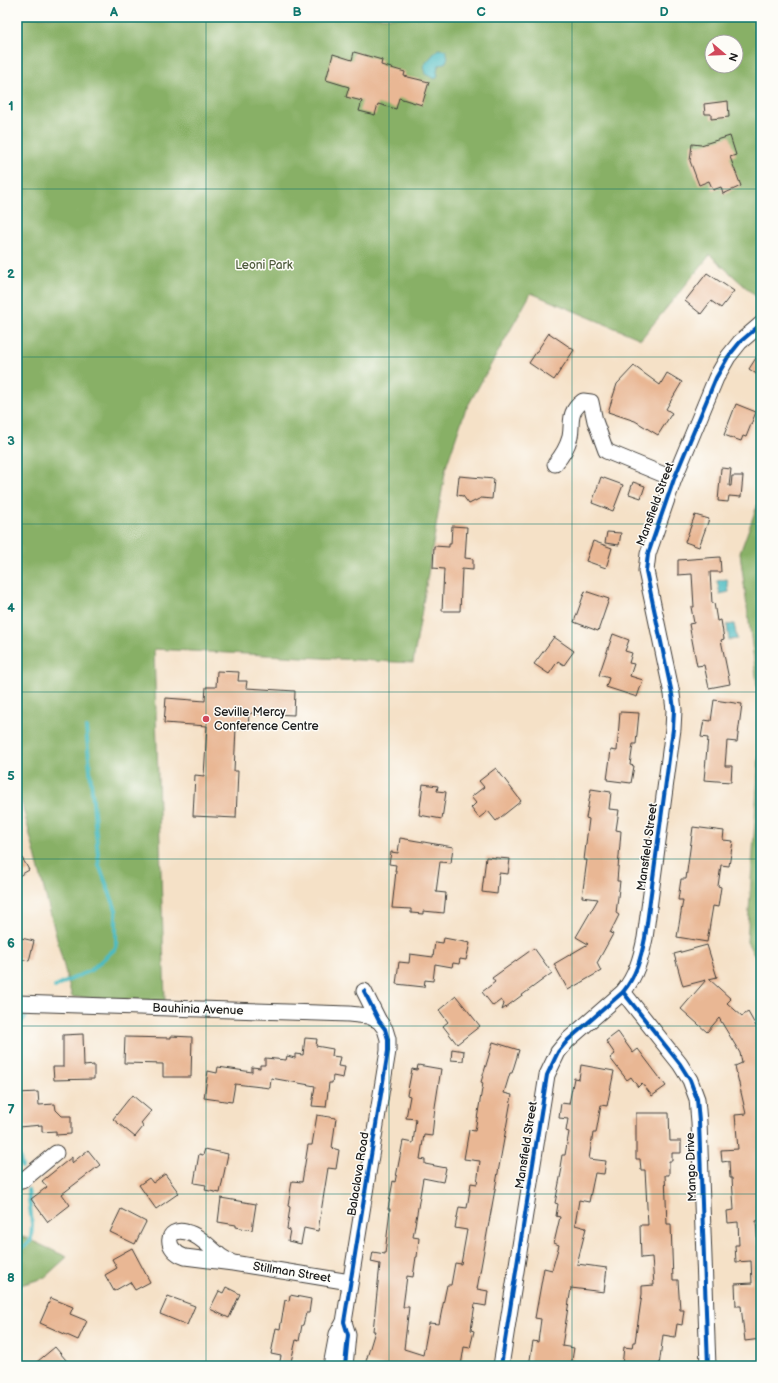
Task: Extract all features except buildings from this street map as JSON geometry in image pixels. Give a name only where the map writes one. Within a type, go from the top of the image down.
[{"type":"street","name":"Mansfield Street","points":[[501,1366],[547,1076],[558,1052],[568,1040],[623,992],[630,984],[637,969],[645,938],[673,729],[674,710],[646,571],[648,554],[674,480],[716,378],[728,357],[740,342],[761,324]]},
{"type":"street","points":[[555,464],[563,456],[570,436],[571,419],[577,405],[583,401],[591,402],[595,421],[606,451],[674,480]]},
{"type":"street","name":"Balaclava Road","points":[[331,1366],[337,1334],[344,1322],[388,1051],[388,1039],[385,1029],[379,1021],[364,991]]},
{"type":"street","name":"Mango Drive","points":[[623,992],[680,1064],[690,1080],[697,1099],[708,1366]]},
{"type":"street","name":"Bauhinia Avenue","points":[[17,1002],[349,1014],[368,1016],[379,1021]]},
{"type":"street","points":[[17,1182],[22,1181],[56,1153]]},
{"type":"street","name":"Stillman Street","points":[[233,1263],[350,1282]]},
{"type":"street","name":"Balaclava Road","points":[[344,1322],[348,1335],[345,1366]]},
{"type":"green space","name":"Leoni Park","points":[[17,17],[761,17],[761,301],[710,255],[641,339],[531,293],[465,411],[446,467],[413,663],[154,649],[165,1001],[72,997],[17,785]]},
{"type":"green space","points":[[761,495],[761,714],[740,553]]},
{"type":"green space","points":[[761,728],[761,967],[747,942]]},
{"type":"green space","points":[[24,1237],[67,1257],[44,1278],[17,1286],[17,1238]]},
{"type":"water","points":[[438,49],[446,50],[448,57],[446,62],[438,66],[438,75],[437,78],[434,79],[425,74],[423,66]]},
{"type":"water","points":[[727,579],[729,592],[720,594],[717,581]]},
{"type":"water","points":[[734,624],[737,639],[729,640],[727,625]]},
{"type":"waterway","points":[[55,987],[91,970],[116,948],[116,910],[99,865],[86,728]]},
{"type":"waterway","points":[[17,1030],[26,1016]]},
{"type":"waterway","points":[[17,1149],[22,1167]]},
{"type":"waterway","points":[[17,1249],[24,1247],[31,1240],[32,1224],[28,1190]]},
{"type":"cycle path","points":[[501,1366],[547,1075],[558,1052],[568,1040],[628,986],[642,953],[645,938],[673,729],[674,710],[646,571],[648,554],[674,479],[716,378],[728,357],[740,342],[761,324]]},
{"type":"cycle path","points":[[345,1366],[348,1335],[344,1322],[388,1051],[388,1039],[385,1029],[379,1021],[364,991]]},
{"type":"cycle path","points":[[623,992],[680,1064],[690,1080],[697,1099],[708,1366]]},
{"type":"place","name":"Seville Mercy Conference Centre","points":[[206,719]]}]
